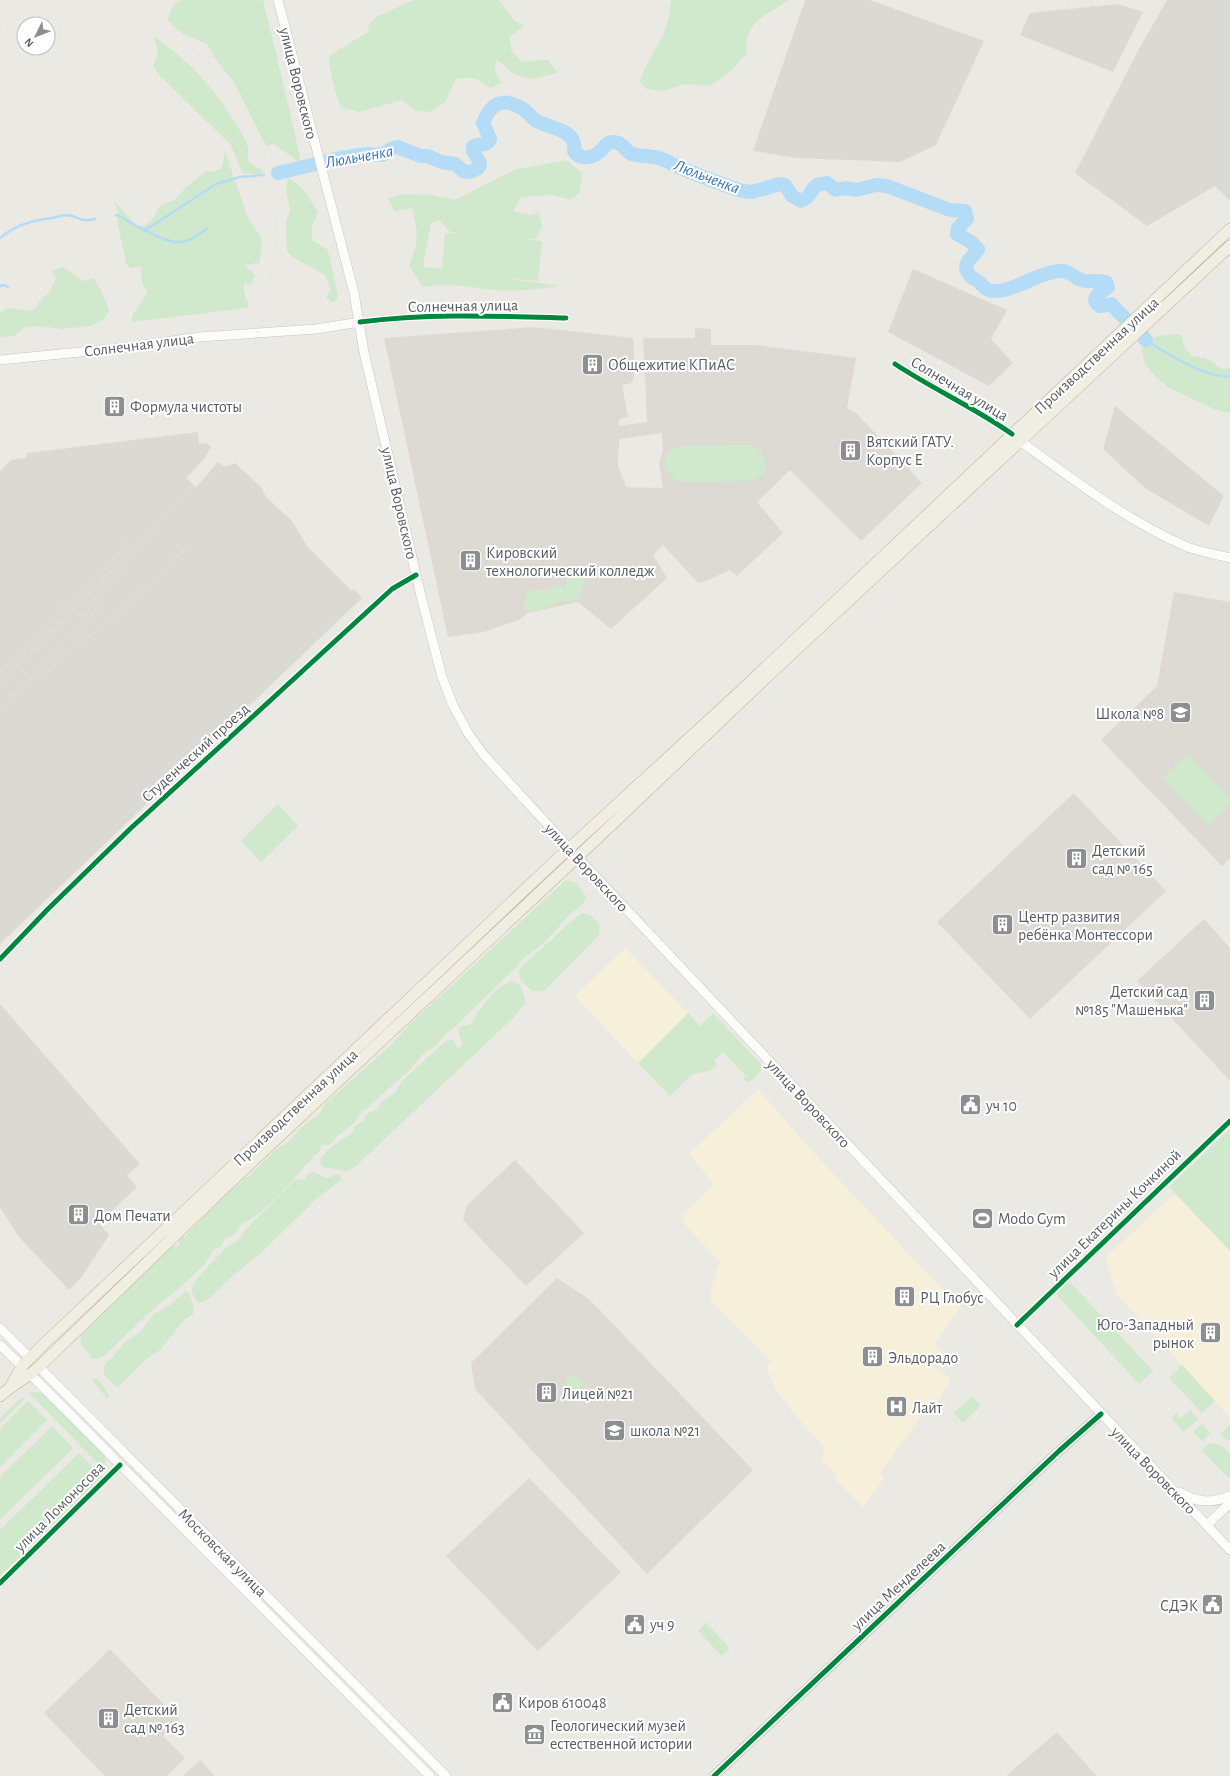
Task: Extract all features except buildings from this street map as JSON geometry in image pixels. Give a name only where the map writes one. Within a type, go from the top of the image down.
[{"type":"highway","name":"Производственная улица","points":[[30,1374],[227,1186],[943,512],[1123,329],[1230,229]]},
{"type":"highway","name":"Производственная улица","points":[[22,1366],[569,848],[738,694],[928,513],[1131,338],[1230,246]]},
{"type":"highway","name":"улица Воровского","points":[[569,848],[577,857]]},
{"type":"highway","name":"Московская улица","points":[[30,1358],[39,1366]]},
{"type":"highway","name":"Московская улица","points":[[22,1366],[30,1374]]},
{"type":"highway","points":[[12,1385],[22,1366]]},
{"type":"highway","points":[[0,1396],[12,1385],[30,1374]]},
{"type":"main road","name":"улица Воровского","points":[[278,0],[354,293],[364,352],[432,642],[442,677],[453,705],[468,733],[483,754],[569,848]]},
{"type":"main road","name":"Солнечная улица","points":[[0,360],[130,347],[200,337],[316,329],[360,322]]},
{"type":"main road","name":"Солнечная улица","points":[[1016,438],[1102,499],[1155,530],[1187,547],[1230,558]]},
{"type":"main road","name":"улица Воровского","points":[[577,857],[1230,1550]]},
{"type":"main road","name":"Московская улица","points":[[0,1328],[30,1358]]},
{"type":"main road","name":"Московская улица","points":[[0,1345],[22,1366]]},
{"type":"main road","name":"Московская улица","points":[[39,1366],[446,1776]]},
{"type":"main road","name":"Московская улица","points":[[30,1374],[430,1776]]},
{"type":"main road","points":[[120,1465],[128,1457]]},
{"type":"main road","points":[[1167,1484],[1184,1495],[1196,1500],[1214,1501],[1230,1496]]},
{"type":"main road","points":[[1207,1525],[1230,1503]]},
{"type":"street","name":"Солнечная улица","points":[[360,322],[378,319],[461,316],[566,318]]},
{"type":"street","name":"Солнечная улица","points":[[895,364],[925,383],[972,409],[1016,438]]},
{"type":"street","name":"Студенческий проезд","points":[[0,959],[48,909],[160,801],[392,589],[416,575]]},
{"type":"street","name":"улица Екатерины Кочкиной","points":[[1017,1325],[1230,1121]]},
{"type":"street","name":"улица Менделеева","points":[[714,1776],[1059,1451],[1101,1414]]},
{"type":"street","name":"улица Ломоносова","points":[[0,1583],[120,1465]]},
{"type":"shaded area","points":[[805,0],[870,0],[984,41],[936,145],[900,162],[796,158],[753,151]]},
{"type":"shaded area","points":[[1167,0],[1230,0],[1230,201],[1215,186],[1147,226],[1075,173],[1140,47]]},
{"type":"shaded area","points":[[1118,4],[1143,12],[1113,72],[1020,35],[1030,13]]},
{"type":"shaded area","points":[[913,269],[1007,310],[991,339],[1013,363],[989,386],[888,332]]},
{"type":"shaded area","points":[[534,327],[633,338],[635,369],[632,383],[622,385],[628,417],[619,419],[619,426],[647,422],[643,338],[695,338],[695,328],[711,329],[711,345],[757,345],[856,358],[847,408],[857,414],[922,483],[861,541],[790,470],[757,502],[783,533],[737,576],[730,570],[698,583],[663,545],[653,555],[667,578],[611,629],[578,602],[528,613],[519,620],[484,632],[448,637],[384,338]],"holes":[[[662,433],[663,451],[659,463],[663,488],[626,487],[618,465],[619,439]]]},
{"type":"shaded area","points":[[1115,406],[1224,496],[1209,526],[1145,488],[1103,449]]},
{"type":"shaded area","points":[[198,432],[199,444],[207,443],[211,447],[204,459],[186,478],[196,487],[218,462],[224,467],[235,463],[261,487],[266,497],[292,521],[307,546],[352,591],[354,589],[362,598],[0,944],[0,471],[11,460],[26,458],[27,453]]},
{"type":"shaded area","name":"Школа №8","points":[[1174,592],[1230,602],[1230,858],[1222,866],[1101,740],[1157,686]]},
{"type":"shaded area","points":[[1074,793],[1166,891],[1030,1019],[937,922]]},
{"type":"shaded area","points":[[1204,919],[1230,948],[1230,1081],[1137,981]]},
{"type":"shaded area","points":[[625,948],[688,1013],[638,1063],[575,996]]},
{"type":"shaded area","points":[[0,1004],[140,1164],[127,1175],[137,1187],[99,1223],[109,1235],[81,1278],[69,1290],[18,1236],[0,1207]]},
{"type":"shaded area","points":[[758,1089],[813,1152],[907,1252],[961,1306],[934,1345],[942,1353],[932,1365],[951,1379],[932,1413],[925,1411],[880,1473],[885,1477],[863,1507],[836,1480],[837,1476],[822,1461],[824,1447],[797,1417],[775,1389],[767,1367],[772,1361],[711,1301],[711,1290],[720,1262],[680,1219],[714,1184],[689,1154]]},
{"type":"shaded area","points":[[515,1160],[584,1233],[526,1286],[463,1220],[467,1205]]},
{"type":"shaded area","name":"Юго-Западный рынок","points":[[1175,1193],[1230,1251],[1230,1417],[1117,1295],[1105,1258]]},
{"type":"shaded area","name":"школа №21","points":[[557,1278],[589,1299],[753,1470],[647,1574],[475,1389],[471,1363]]},
{"type":"shaded area","points":[[529,1478],[621,1572],[538,1651],[446,1556]]},
{"type":"shaded area","points":[[110,1649],[179,1720],[163,1736],[185,1758],[167,1776],[105,1776],[44,1713]]},
{"type":"shaded area","points":[[1057,1732],[1097,1776],[1006,1776]]},
{"type":"shaded area","points":[[200,1760],[215,1776],[183,1776]]},
{"type":"green space","points":[[181,0],[263,0],[292,121],[300,158],[298,161],[274,144],[266,146],[234,82],[214,57],[207,44],[183,34],[169,22],[168,19],[173,5]]},
{"type":"green space","points":[[414,0],[499,0],[514,21],[524,25],[509,38],[512,52],[522,61],[548,60],[558,73],[531,79],[512,73],[496,59],[495,70],[501,83],[490,88],[482,82],[474,79],[466,77],[456,79],[445,102],[430,112],[415,111],[402,100],[359,112],[341,107],[336,95],[330,70],[329,56],[368,32],[369,25],[376,17]]},
{"type":"green space","points":[[671,0],[788,0],[764,16],[754,25],[746,39],[747,53],[729,73],[709,86],[684,84],[663,91],[646,89],[640,81],[666,27],[669,19]]},
{"type":"green space","points":[[153,36],[182,58],[216,95],[247,142],[249,162],[264,172],[260,174],[242,173],[231,145],[158,74],[153,65],[158,50]]},
{"type":"green space","points":[[225,152],[248,218],[260,236],[262,245],[259,263],[244,265],[255,275],[251,285],[244,283],[244,292],[249,305],[247,308],[132,322],[132,316],[148,291],[143,285],[141,266],[132,268],[126,264],[117,219],[118,213],[114,201],[138,226],[144,226],[153,219],[157,210],[162,205],[175,200],[186,187],[200,176],[207,171],[213,172],[222,168]]},
{"type":"green space","points":[[567,160],[582,173],[580,192],[571,200],[554,195],[521,197],[513,211],[531,215],[539,212],[542,226],[537,238],[525,240],[542,241],[538,281],[507,278],[559,286],[510,291],[450,285],[423,287],[409,266],[416,244],[416,224],[412,208],[394,211],[388,198],[402,194],[433,195],[455,200],[514,170]],"holes":[[[439,220],[449,231],[457,234],[445,233],[442,269],[423,267],[431,223]]]},
{"type":"green space","points":[[288,178],[302,189],[318,212],[312,227],[312,240],[328,250],[337,291],[337,300],[332,302],[326,297],[331,289],[325,275],[293,257],[287,251],[286,222],[290,210],[286,190]]},
{"type":"green space","points":[[63,267],[84,281],[93,278],[101,290],[109,311],[104,319],[91,326],[61,329],[37,326],[24,328],[14,336],[0,337],[0,313],[8,308],[29,311],[36,308],[38,303],[49,292],[56,279],[52,270]]},
{"type":"green space","points":[[1181,334],[1185,348],[1192,356],[1205,358],[1222,369],[1230,368],[1230,411],[1228,413],[1214,409],[1169,388],[1154,375],[1145,364],[1141,346],[1145,342],[1160,336]]},
{"type":"green space","points":[[749,445],[758,450],[765,459],[764,474],[753,481],[681,482],[670,474],[665,464],[667,454],[678,446]]},
{"type":"green space","points":[[582,576],[585,579],[578,599],[570,602],[563,600],[546,608],[533,611],[529,611],[524,606],[524,600],[532,590],[546,590],[559,585],[563,586],[566,585],[566,578]]},
{"type":"green space","points":[[1188,754],[1230,798],[1230,805],[1208,826],[1162,778]]},
{"type":"green space","points":[[278,804],[298,826],[261,862],[241,841]]},
{"type":"green space","points":[[566,880],[579,886],[586,898],[546,941],[527,955],[455,1027],[445,1034],[435,1046],[422,1055],[410,1070],[372,1103],[369,1108],[363,1110],[354,1123],[336,1137],[330,1145],[321,1145],[320,1152],[313,1156],[312,1160],[306,1164],[276,1198],[267,1207],[249,1220],[243,1222],[232,1237],[226,1238],[219,1248],[214,1249],[209,1258],[194,1275],[149,1313],[105,1355],[98,1359],[92,1359],[81,1344],[80,1333],[103,1311],[109,1309],[112,1301],[173,1245],[177,1247],[180,1245],[178,1240],[180,1236],[186,1237],[206,1213],[213,1208],[227,1193],[242,1182],[243,1178],[248,1177],[279,1147],[286,1144],[302,1127],[319,1114],[326,1103],[392,1044],[409,1025]]},
{"type":"green space","points":[[583,913],[592,916],[600,926],[599,935],[544,991],[532,991],[521,981],[519,971],[521,967],[575,918]]},
{"type":"green space","points":[[511,981],[520,985],[526,1003],[513,1018],[356,1166],[347,1171],[323,1167],[320,1162],[325,1154],[334,1145],[354,1131],[353,1127],[363,1122],[364,1118],[368,1114],[379,1108],[381,1102],[395,1093],[402,1081],[440,1046],[446,1041],[453,1040],[458,1049],[463,1044],[459,1035],[459,1027],[470,1025],[493,994],[504,984]]},
{"type":"green space","points":[[688,1013],[700,1026],[713,1013],[761,1064],[760,1072],[757,1076],[751,1081],[747,1082],[743,1079],[746,1076],[723,1052],[714,1060],[717,1065],[709,1071],[692,1074],[670,1096],[638,1063]]},
{"type":"green space","points":[[1230,1129],[1230,1251],[1169,1187]]},
{"type":"green space","points":[[314,1172],[327,1178],[339,1174],[341,1180],[316,1199],[263,1251],[231,1277],[209,1299],[198,1303],[192,1293],[192,1287],[199,1276],[226,1248],[238,1240],[247,1228],[295,1180],[305,1179],[307,1174]]},
{"type":"green space","points":[[1069,1281],[1153,1371],[1139,1384],[1056,1294]]},
{"type":"green space","points":[[185,1292],[189,1293],[194,1308],[193,1314],[184,1320],[160,1350],[145,1360],[118,1387],[115,1386],[104,1375],[105,1364],[113,1357],[124,1343],[140,1332],[153,1315],[170,1305]]},
{"type":"green space","points":[[1182,1365],[1215,1401],[1202,1413],[1169,1378]]},
{"type":"green space","points":[[573,1373],[584,1384],[575,1393],[564,1382]]},
{"type":"green space","points":[[93,1379],[98,1379],[109,1395],[108,1399],[95,1384]]},
{"type":"green space","points":[[29,1393],[42,1393],[47,1396],[104,1455],[106,1460],[105,1471]]},
{"type":"green space","points":[[972,1396],[981,1406],[963,1423],[954,1413]]},
{"type":"green space","points":[[22,1397],[25,1399],[0,1423],[0,1418]]},
{"type":"green space","points":[[28,1401],[47,1420],[0,1467],[0,1429]]},
{"type":"green space","points":[[1190,1410],[1198,1419],[1184,1432],[1171,1418],[1176,1413],[1181,1418]]},
{"type":"green space","points":[[1202,1424],[1211,1433],[1202,1441],[1193,1432]]},
{"type":"green space","points":[[1230,1424],[1230,1440],[1226,1440],[1220,1434]]},
{"type":"green space","points":[[52,1426],[73,1448],[0,1520],[0,1477]]},
{"type":"green space","points":[[1210,1443],[1221,1445],[1230,1454],[1230,1478],[1224,1474],[1202,1450]]},
{"type":"green space","points":[[79,1453],[102,1477],[0,1576],[0,1530]]},
{"type":"green space","points":[[706,1623],[730,1648],[722,1656],[698,1631]]},
{"type":"waterway","name":"Люльченка","points":[[278,173],[341,158],[366,154],[382,155],[391,149],[398,147],[420,156],[428,156],[441,162],[455,164],[463,171],[470,172],[478,168],[480,165],[473,151],[473,147],[484,144],[490,139],[483,123],[486,116],[494,106],[510,103],[523,109],[535,120],[567,134],[572,138],[574,151],[582,157],[595,155],[606,145],[614,142],[620,144],[632,154],[662,159],[694,174],[742,191],[752,192],[780,184],[785,185],[792,196],[801,201],[805,199],[817,185],[827,183],[836,190],[846,188],[856,190],[876,185],[887,186],[950,210],[965,211],[967,219],[958,228],[957,234],[971,242],[978,249],[966,265],[966,269],[972,278],[978,281],[989,291],[1009,289],[1050,272],[1059,271],[1068,273],[1084,281],[1106,282],[1108,287],[1097,295],[1095,298],[1097,303],[1100,306],[1111,304],[1146,340]]},
{"type":"waterway","name":"Люльченка","points":[[116,215],[138,227],[147,229],[216,184],[240,177],[264,175]]},
{"type":"waterway","name":"Люльченка","points":[[0,238],[18,226],[37,220],[63,215],[83,220],[95,219]]},
{"type":"waterway","points":[[144,230],[168,241],[183,242],[190,240],[207,228]]},
{"type":"waterway","points":[[0,286],[5,285],[8,287]]},
{"type":"waterway","points":[[1146,340],[1175,358],[1199,370],[1221,376],[1230,376]]},
{"type":"railway","points":[[0,682],[49,635],[180,500],[208,466],[231,428],[242,400],[272,271],[276,231],[273,192],[264,154],[249,119],[229,87],[204,58],[174,34],[141,14],[105,0]]},
{"type":"railway","points":[[985,0],[1002,4],[1035,8],[1068,8],[1101,4],[1118,0]]},
{"type":"railway","points":[[0,24],[16,26]]},
{"type":"railway","points":[[56,31],[72,34]]},
{"type":"railway","points":[[0,672],[130,541]]},
{"type":"railway","points":[[43,675],[139,594],[190,544]]},
{"type":"railway","points":[[0,709],[56,654],[133,554]]},
{"type":"railway","points":[[78,635],[98,608]]},
{"type":"cycle path","points":[[360,322],[437,316],[566,318]]},
{"type":"cycle path","points":[[895,364],[1012,434]]},
{"type":"cycle path","points":[[0,959],[48,909],[131,828],[392,589],[416,575]]},
{"type":"cycle path","points":[[1017,1325],[1230,1121]]},
{"type":"cycle path","points":[[714,1776],[1059,1451],[1101,1414]]},
{"type":"cycle path","points":[[0,1583],[120,1465]]},
{"type":"place","name":"Общежитие КПиАС","points":[[593,364]]},
{"type":"place","name":"Формула чистоты","points":[[115,406]]},
{"type":"place","name":"Вятский ГАТУ. Корпус Е","points":[[850,450]]},
{"type":"place","name":"Кировский технологический колледж","points":[[471,561]]},
{"type":"place","name":"Школа №8","points":[[1180,713]]},
{"type":"place","name":"Детский сад № 165","points":[[1076,859]]},
{"type":"place","name":"Центр развития ребёнка Монтессори","points":[[1003,925]]},
{"type":"place","name":"Детский сад №185 \"Машенька\"","points":[[1204,1000]]},
{"type":"place","name":"уч 10","points":[[971,1105]]},
{"type":"place","name":"Дом Печати","points":[[79,1215]]},
{"type":"place","name":"Modo Gym","points":[[983,1218]]},
{"type":"place","name":"РЦ Глобус","points":[[905,1297]]},
{"type":"place","name":"Юго-Западный рынок","points":[[1210,1333]]},
{"type":"place","name":"Эльдорадо","points":[[872,1357]]},
{"type":"place","name":"Лицей №21","points":[[547,1393]]},
{"type":"place","name":"Лайт","points":[[897,1407]]},
{"type":"place","name":"школа №21","points":[[614,1430]]},
{"type":"place","name":"СДЭК","points":[[1213,1605]]},
{"type":"place","name":"уч 9","points":[[635,1624]]},
{"type":"place","name":"Киров 610048","points":[[503,1702]]},
{"type":"place","name":"Детский сад № 163","points":[[108,1718]]},
{"type":"place","name":"Геологический музей естественной истории","points":[[534,1734]]}]
